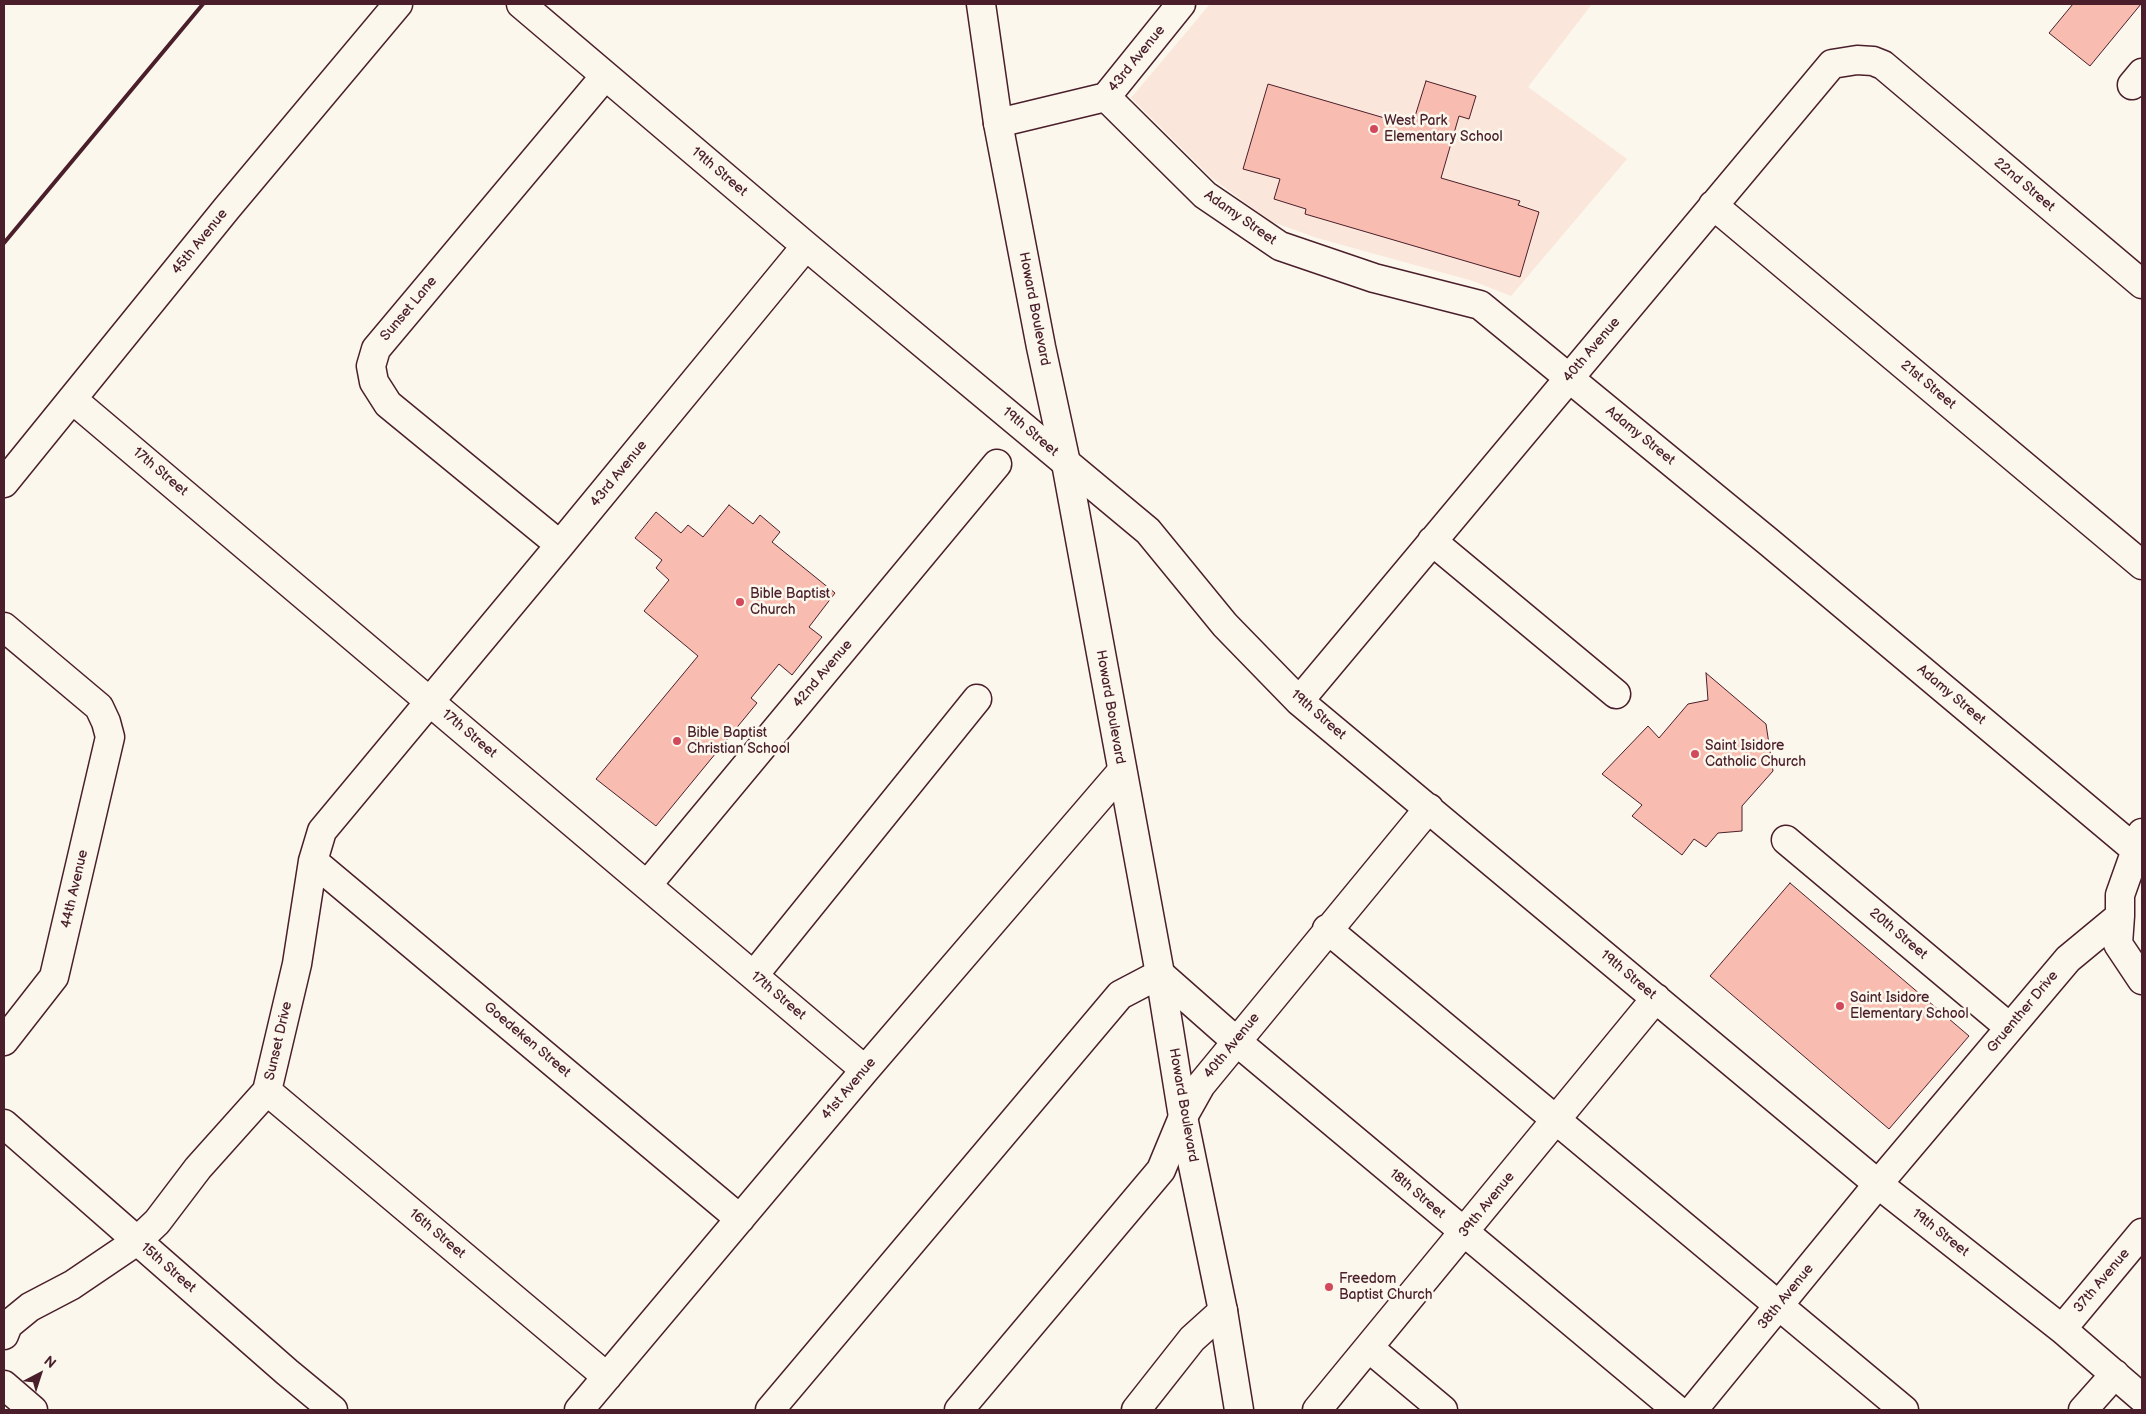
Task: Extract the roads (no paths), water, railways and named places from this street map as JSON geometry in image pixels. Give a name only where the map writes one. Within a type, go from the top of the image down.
[{"type":"street","name":"45th Avenue","points":[[4,483],[234,200],[398,4]]},
{"type":"street","name":"19th Street","points":[[521,4],[806,246],[1148,531],[1225,625],[1299,701],[1878,1184],[2062,1329],[2142,1398]]},
{"type":"street","name":"Howard Boulevard","points":[[981,4],[998,122],[1041,347],[1066,463],[1160,974],[1183,1117],[1223,1312],[1239,1410]]},
{"type":"street","name":"43rd Avenue","points":[[998,122],[1106,97],[1181,4]]},
{"type":"street","name":"40th Avenue","points":[[1299,701],[1832,64],[1857,60],[1873,61],[1883,65],[1906,86]]},
{"type":"street","name":"Sunset Lane","points":[[560,545],[388,404],[374,382],[371,366],[376,349],[604,76]]},
{"type":"street","name":"22nd Street","points":[[1906,86],[2142,284]]},
{"type":"street","name":"Adamy Street","points":[[1106,97],[1205,195],[1280,246],[1374,278],[1480,305],[2139,841]]},
{"type":"street","name":"21st Street","points":[[1713,205],[2142,565]]},
{"type":"street","name":"43rd Avenue","points":[[431,701],[806,246]]},
{"type":"street","name":"17th Street","points":[[72,399],[648,884],[865,1070]]},
{"type":"street","name":"42nd Avenue","points":[[648,884],[997,464]]},
{"type":"street","points":[[1432,541],[1616,694]]},
{"type":"street","name":"44th Avenue","points":[[4,627],[98,707],[106,722],[110,737],[54,977],[4,1041]]},
{"type":"street","points":[[754,975],[977,699]]},
{"type":"street","name":"Sunset Drive","points":[[4,1335],[8,1325],[30,1307],[72,1285],[137,1240],[158,1222],[198,1168],[267,1091],[297,964],[313,861],[322,831],[331,817],[431,701]]},
{"type":"street","name":"41st Avenue","points":[[579,1410],[865,1070],[1122,771]]},
{"type":"street","name":"40th Avenue","points":[[959,1410],[1161,1170],[1183,1117],[1201,1084],[1327,929],[1429,808]]},
{"type":"street","name":"20th Street","points":[[1786,840],[2010,1027]]},
{"type":"street","points":[[2139,841],[2120,895],[2118,944],[2142,980]]},
{"type":"street","name":"Goedeken Street","points":[[313,861],[740,1219]]},
{"type":"street","name":"Gruenther Drive","points":[[1878,1184],[2068,958],[2120,916]]},
{"type":"street","points":[[1327,929],[1904,1410]]},
{"type":"street","points":[[770,1410],[1120,995],[1160,974]]},
{"type":"street","name":"18th Street","points":[[1160,974],[1236,1042],[1463,1234],[1677,1410]]},
{"type":"street","name":"39th Avenue","points":[[1317,1410],[1656,998]]},
{"type":"street","name":"16th Street","points":[[267,1091],[607,1377]]},
{"type":"street","name":"15th Street","points":[[4,1124],[333,1410]]},
{"type":"street","name":"38th Avenue","points":[[1693,1410],[1878,1184]]},
{"type":"street","name":"37th Avenue","points":[[2062,1329],[2142,1233]]},
{"type":"street","points":[[1136,1410],[1192,1339],[1223,1312]]},
{"type":"street","points":[[1369,1348],[1443,1410]]},
{"type":"street","points":[[2083,1410],[2115,1374]]},
{"type":"street","points":[[4,1385],[33,1410]]},
{"type":"railway","points":[[4,243],[203,4]]},
{"type":"place","name":"West Park Elementary School","points":[[1374,129]]},
{"type":"place","name":"Bible Baptist Church","points":[[740,602]]},
{"type":"place","name":"Bible Baptist Christian School","points":[[677,741]]},
{"type":"place","name":"Saint Isidore Catholic Church","points":[[1695,754]]},
{"type":"place","name":"Saint Isidore Elementary School","points":[[1840,1006]]},
{"type":"place","name":"Freedom Baptist Church","points":[[1329,1287]]}]
